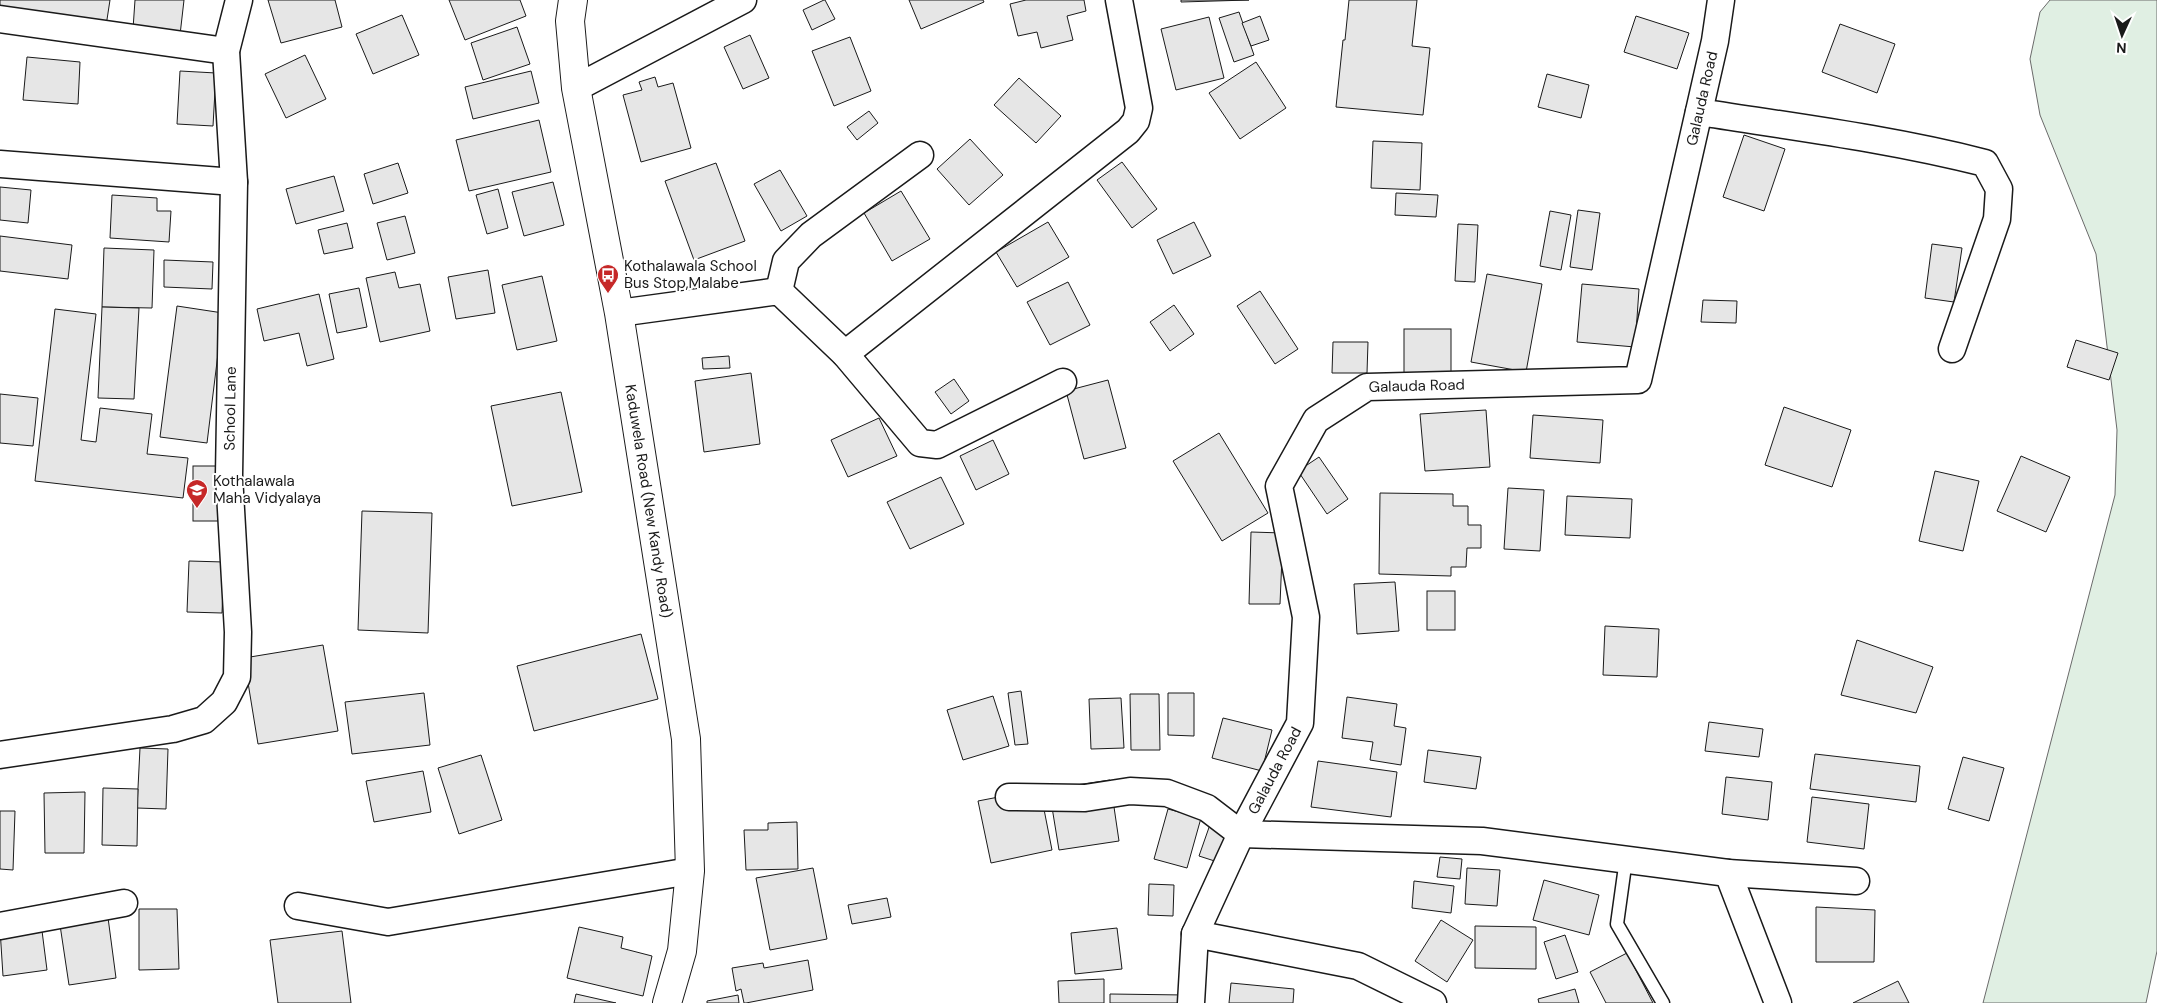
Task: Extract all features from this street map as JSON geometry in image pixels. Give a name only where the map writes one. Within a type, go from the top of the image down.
[{"type":"main road","name":"Kaduwela Road (New Kandy Road)","points":[[572,0],[570,20],[576,88],[619,313],[686,739],[690,871],[682,951],[667,1003]]},
{"type":"street","points":[[576,88],[743,0]]},
{"type":"street","points":[[845,354],[1128,130],[1136,121],[1139,108],[1119,0]]},
{"type":"street","name":"Galauda Road","points":[[1191,1003],[1195,934],[1241,834],[1300,723],[1306,617],[1279,486],[1316,420],[1367,387],[1638,380],[1715,41],[1721,0]]},
{"type":"street","name":"School Lane","points":[[0,755],[173,729],[204,720],[224,702],[237,677],[238,632],[229,475],[234,182],[226,52],[236,1]]},
{"type":"street","points":[[0,20],[226,52]]},
{"type":"street","points":[[1699,112],[1851,136],[1984,163],[1999,189],[1997,219],[1952,348]]},
{"type":"street","points":[[779,291],[786,261],[811,234],[920,155]]},
{"type":"street","points":[[0,164],[234,182]]},
{"type":"street","points":[[779,291],[845,354],[920,443],[937,445],[1063,382]]},
{"type":"street","points":[[619,313],[779,291]]},
{"type":"street","points":[[1009,797],[1086,798],[1130,791],[1167,793],[1208,808],[1241,834],[1482,841],[1728,872],[1856,881]]},
{"type":"street","points":[[298,906],[388,922],[690,871]]},
{"type":"street","points":[[1728,872],[1778,1003]]},
{"type":"street","points":[[0,926],[124,903]]},
{"type":"street","points":[[1195,934],[1358,966],[1433,1003]]},
{"type":"lane","points":[[1626,859],[1617,924],[1663,1003]]},
{"type":"green space","points":[[2050,0],[2157,0],[2157,951],[2146,1003],[1983,1003],[2115,495],[2117,430],[2096,254],[2040,115],[2030,59],[2040,12]]},
{"type":"building","points":[[0,0],[110,0],[106,26],[0,14]]},
{"type":"building","points":[[135,0],[184,0],[180,35],[133,29]]},
{"type":"building","points":[[268,0],[335,0],[342,27],[281,43]]},
{"type":"building","points":[[449,0],[520,0],[526,16],[465,40]]},
{"type":"building","points":[[824,0],[835,19],[812,30],[803,10]]},
{"type":"building","points":[[909,0],[983,0],[984,2],[921,29]]},
{"type":"building","points":[[1026,0],[1084,0],[1086,11],[1067,16],[1073,40],[1041,48],[1037,32],[1018,36],[1010,4]]},
{"type":"building","points":[[1181,0],[1249,0],[1181,2]]},
{"type":"building","points":[[1349,0],[1417,0],[1412,46],[1430,48],[1423,115],[1336,107]]},
{"type":"building","points":[[1239,12],[1254,55],[1234,62],[1219,18]]},
{"type":"building","points":[[402,15],[419,55],[373,74],[356,34]]},
{"type":"building","points":[[1260,16],[1269,40],[1251,46],[1242,23]]},
{"type":"building","points":[[1636,16],[1689,33],[1677,69],[1624,52]]},
{"type":"building","points":[[1209,17],[1224,78],[1176,90],[1161,29]]},
{"type":"building","points":[[1840,24],[1895,44],[1877,93],[1822,72]]},
{"type":"building","points":[[517,27],[530,64],[483,80],[471,43]]},
{"type":"building","points":[[750,35],[769,78],[743,89],[724,47]]},
{"type":"building","points":[[850,37],[871,91],[834,106],[812,51]]},
{"type":"building","points":[[305,55],[326,99],[286,118],[265,74]]},
{"type":"building","points":[[27,57],[80,62],[78,104],[23,100]]},
{"type":"building","points":[[1256,62],[1286,108],[1240,139],[1209,93]]},
{"type":"building","points":[[180,71],[216,73],[213,126],[177,124]]},
{"type":"building","points":[[531,71],[539,103],[473,119],[465,87]]},
{"type":"building","points":[[1547,74],[1589,85],[1581,118],[1538,107]]},
{"type":"building","points":[[655,77],[658,87],[673,83],[691,148],[641,162],[623,95],[642,90],[639,82]]},
{"type":"building","points":[[1019,78],[1061,116],[1036,143],[994,105]]},
{"type":"building","points":[[869,111],[878,123],[857,140],[847,127]]},
{"type":"building","points":[[539,120],[551,172],[469,191],[456,140]]},
{"type":"building","points":[[1744,135],[1785,149],[1764,211],[1723,197]]},
{"type":"building","points":[[970,139],[1003,175],[969,205],[937,169]]},
{"type":"building","points":[[1373,141],[1422,143],[1420,190],[1371,188]]},
{"type":"building","points":[[1122,162],[1157,209],[1132,228],[1097,180]]},
{"type":"building","points":[[398,163],[408,193],[373,204],[364,174]]},
{"type":"building","points":[[716,163],[745,241],[694,260],[665,181]]},
{"type":"building","points":[[780,170],[807,216],[781,231],[754,184]]},
{"type":"building","points":[[334,176],[344,211],[296,224],[286,189]]},
{"type":"building","points":[[553,182],[564,225],[524,236],[512,192]]},
{"type":"building","points":[[0,187],[31,190],[28,223],[0,220]]},
{"type":"building","points":[[498,189],[508,228],[487,234],[476,195]]},
{"type":"building","points":[[901,191],[930,239],[892,261],[864,213]]},
{"type":"building","points":[[1396,193],[1438,195],[1436,217],[1395,215]]},
{"type":"building","points":[[112,195],[157,198],[157,211],[171,211],[169,242],[110,238]]},
{"type":"building","points":[[1578,210],[1600,213],[1592,270],[1570,267]]},
{"type":"building","points":[[1550,211],[1571,215],[1561,270],[1540,266]]},
{"type":"building","points":[[405,216],[415,253],[387,260],[377,223]]},
{"type":"building","points":[[1048,222],[1069,257],[1017,287],[996,252]]},
{"type":"building","points":[[1194,222],[1211,256],[1173,274],[1157,240]]},
{"type":"building","points":[[347,223],[353,248],[324,254],[318,230]]},
{"type":"building","points":[[1458,224],[1478,225],[1475,282],[1455,281]]},
{"type":"building","points":[[0,236],[72,245],[68,279],[0,271]]},
{"type":"building","points":[[1932,244],[1962,248],[1954,302],[1925,298]]},
{"type":"building","points":[[104,248],[154,250],[152,308],[102,307]]},
{"type":"building","points":[[164,260],[213,262],[212,289],[164,287]]},
{"type":"building","points":[[488,270],[495,313],[456,319],[448,277]]},
{"type":"building","points":[[395,272],[399,288],[420,284],[430,331],[380,342],[366,278]]},
{"type":"building","points":[[1487,274],[1542,284],[1526,372],[1471,362]]},
{"type":"building","points":[[542,276],[557,341],[517,350],[502,285]]},
{"type":"building","points":[[1068,282],[1090,325],[1050,345],[1027,302]]},
{"type":"building","points":[[1582,284],[1639,289],[1635,347],[1577,342]]},
{"type":"building","points":[[359,288],[367,327],[337,333],[329,294]]},
{"type":"building","points":[[1260,291],[1298,349],[1275,364],[1237,306]]},
{"type":"building","points":[[319,294],[334,359],[307,366],[299,333],[264,341],[257,309]]},
{"type":"building","points":[[1703,300],[1737,301],[1736,323],[1701,322]]},
{"type":"building","points":[[1174,305],[1194,334],[1170,351],[1150,322]]},
{"type":"building","points":[[177,306],[223,313],[207,443],[160,437]]},
{"type":"building","points":[[102,307],[139,308],[134,399],[98,398]]},
{"type":"building","points":[[55,309],[96,314],[81,440],[96,442],[100,408],[152,414],[147,454],[188,458],[183,498],[35,481]]},
{"type":"building","points":[[1404,329],[1451,329],[1451,374],[1404,374]]},
{"type":"building","points":[[2076,340],[2118,353],[2109,380],[2067,367]]},
{"type":"building","points":[[1333,342],[1368,342],[1367,373],[1332,373]]},
{"type":"building","points":[[729,356],[730,368],[703,369],[702,358]]},
{"type":"building","points":[[751,373],[760,444],[704,452],[695,381]]},
{"type":"building","points":[[954,379],[969,401],[951,414],[935,392]]},
{"type":"building","points":[[1108,380],[1126,448],[1084,459],[1066,391]]},
{"type":"building","points":[[561,392],[582,492],[512,506],[491,406]]},
{"type":"building","points":[[0,394],[38,398],[33,446],[0,443]]},
{"type":"building","points":[[1784,407],[1851,430],[1832,487],[1765,465]]},
{"type":"building","points":[[1486,410],[1490,467],[1425,471],[1420,414]]},
{"type":"building","points":[[1533,415],[1603,420],[1600,463],[1530,458]]},
{"type":"building","points":[[879,418],[897,456],[848,477],[831,440]]},
{"type":"building","points":[[1219,433],[1268,513],[1222,541],[1173,461]]},
{"type":"building","points":[[993,440],[1009,474],[976,490],[960,456]]},
{"type":"building","points":[[2021,456],[2070,477],[2046,532],[1997,511]]},
{"type":"building","points":[[1319,457],[1348,499],[1327,514],[1298,471]]},
{"type":"building","points":[[193,466],[220,466],[220,521],[193,521]]},
{"type":"building","points":[[1935,471],[1979,481],[1963,551],[1919,541]]},
{"type":"building","points":[[941,477],[964,524],[910,549],[887,502]]},
{"type":"building","points":[[1508,488],[1544,490],[1540,551],[1504,549]]},
{"type":"building","points":[[1380,493],[1453,494],[1453,506],[1468,506],[1468,525],[1481,525],[1481,548],[1467,548],[1466,567],[1451,567],[1451,576],[1379,574]]},
{"type":"building","points":[[1567,496],[1632,499],[1630,538],[1565,535]]},
{"type":"building","points":[[362,511],[432,513],[428,633],[358,630]]},
{"type":"building","points":[[1251,532],[1283,533],[1280,604],[1249,604]]},
{"type":"building","points":[[189,561],[224,562],[222,613],[187,612]]},
{"type":"building","points":[[1395,582],[1399,631],[1357,634],[1354,584]]},
{"type":"building","points":[[1427,591],[1455,591],[1455,630],[1427,630]]},
{"type":"building","points":[[1605,626],[1659,629],[1657,677],[1603,675]]},
{"type":"building","points":[[641,634],[658,699],[534,731],[517,666]]},
{"type":"building","points":[[1857,640],[1933,667],[1916,713],[1841,695]]},
{"type":"building","points":[[323,645],[338,731],[258,744],[244,658]]},
{"type":"building","points":[[1021,691],[1028,744],[1015,745],[1008,693]]},
{"type":"building","points":[[424,693],[430,745],[352,754],[345,702]]},
{"type":"building","points":[[1168,693],[1194,693],[1194,736],[1168,735]]},
{"type":"building","points":[[1130,694],[1159,694],[1160,750],[1131,750]]},
{"type":"building","points":[[993,696],[1009,746],[963,760],[947,710]]},
{"type":"building","points":[[1347,697],[1397,704],[1394,726],[1406,728],[1401,765],[1370,760],[1373,742],[1342,738]]},
{"type":"building","points":[[1121,698],[1124,748],[1091,749],[1089,699]]},
{"type":"building","points":[[1223,718],[1272,730],[1262,771],[1212,758]]},
{"type":"building","points":[[1709,722],[1763,729],[1759,757],[1705,751]]},
{"type":"building","points":[[140,748],[168,749],[166,809],[137,808]]},
{"type":"building","points":[[1428,750],[1481,757],[1476,789],[1424,782]]},
{"type":"building","points":[[1815,754],[1920,766],[1916,802],[1810,789]]},
{"type":"building","points":[[481,755],[502,820],[459,834],[438,768]]},
{"type":"building","points":[[1963,757],[2004,768],[1989,821],[1948,809]]},
{"type":"building","points":[[1318,761],[1397,772],[1391,817],[1311,807]]},
{"type":"building","points":[[423,771],[431,812],[374,822],[366,781]]},
{"type":"building","points":[[1726,777],[1772,782],[1768,820],[1722,814]]},
{"type":"building","points":[[1110,780],[1119,841],[1059,850],[1049,789]]},
{"type":"building","points":[[103,788],[138,789],[137,846],[102,845]]},
{"type":"building","points":[[1040,789],[1052,850],[991,863],[978,801]]},
{"type":"building","points":[[85,792],[84,853],[45,853],[44,793]]},
{"type":"building","points":[[1812,797],[1869,804],[1864,849],[1807,842]]},
{"type":"building","points":[[1168,809],[1201,818],[1187,868],[1154,859]]},
{"type":"building","points":[[0,811],[15,811],[13,870],[0,869]]},
{"type":"building","points":[[1213,816],[1237,824],[1224,864],[1199,856]]},
{"type":"building","points":[[797,822],[798,869],[746,870],[744,830],[768,830],[768,823]]},
{"type":"building","points":[[1440,857],[1462,859],[1460,879],[1437,877]]},
{"type":"building","points":[[813,868],[827,939],[770,950],[756,878]]},
{"type":"building","points":[[1467,868],[1500,870],[1497,906],[1465,904]]},
{"type":"building","points":[[1544,880],[1599,895],[1589,935],[1533,920]]},
{"type":"building","points":[[1414,881],[1454,886],[1451,913],[1412,908]]},
{"type":"building","points":[[1149,884],[1174,885],[1173,916],[1148,915]]},
{"type":"building","points":[[887,898],[891,917],[852,924],[848,905]]},
{"type":"building","points":[[1816,907],[1875,910],[1874,962],[1816,962]]},
{"type":"building","points":[[139,909],[177,909],[179,969],[139,970]]},
{"type":"building","points":[[107,910],[116,978],[69,985],[60,925]]},
{"type":"building","points":[[1441,920],[1473,940],[1447,982],[1415,961]]},
{"type":"building","points":[[41,923],[47,970],[3,976],[0,929]]},
{"type":"building","points":[[1475,926],[1536,927],[1536,969],[1475,968]]},
{"type":"building","points":[[579,927],[623,937],[621,948],[652,956],[643,996],[567,978]]},
{"type":"building","points":[[1117,928],[1122,969],[1075,974],[1071,933]]},
{"type":"building","points":[[342,931],[351,1003],[278,1003],[270,940]]},
{"type":"building","points":[[1565,935],[1578,972],[1556,979],[1544,942]]},
{"type":"building","points":[[1627,953],[1653,1003],[1606,1003],[1590,972]]},
{"type":"building","points":[[808,960],[813,990],[746,1003],[744,1003],[741,989],[736,991],[732,968],[763,963],[764,968]]},
{"type":"building","points":[[1104,979],[1104,1003],[1059,1003],[1058,981]]},
{"type":"building","points":[[1898,981],[1909,1003],[1853,1003]]},
{"type":"building","points":[[1231,983],[1294,989],[1293,1003],[1229,1003]]},
{"type":"building","points":[[1575,989],[1579,1003],[1539,1003],[1538,999]]},
{"type":"building","points":[[576,994],[616,1003],[574,1003]]},
{"type":"building","points":[[1110,994],[1185,995],[1185,1003],[1110,1003]]},
{"type":"building","points":[[738,995],[739,1003],[707,1003],[707,1001]]},
{"type":"place","name":"Kothalawala School Bus Stop,Malabe","points":[[608,294]]},
{"type":"place","name":"Kothalawala Maha Vidyalaya","points":[[197,509]]}]
